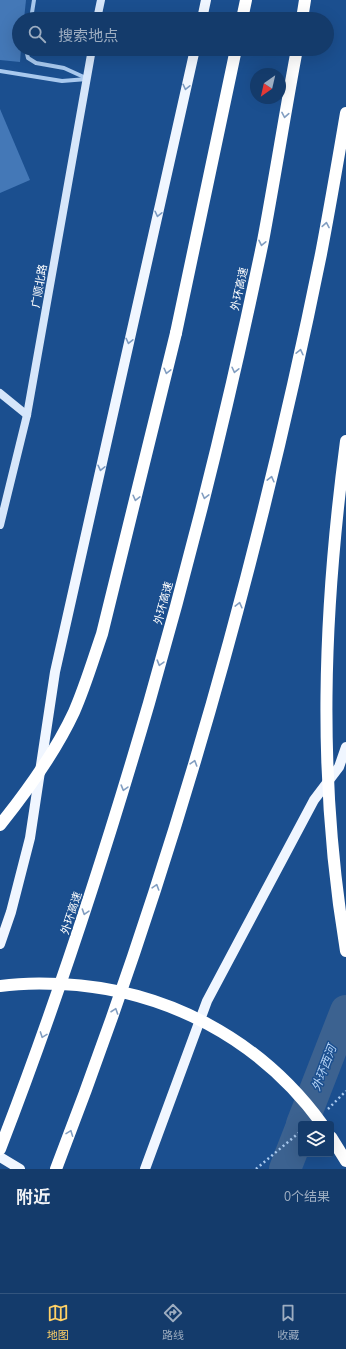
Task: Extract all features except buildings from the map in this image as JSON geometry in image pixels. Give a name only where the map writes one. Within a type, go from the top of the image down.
[{"type":"highway","points":[[243,12],[246,0]]},
{"type":"highway","points":[[303,12],[306,0]]},
{"type":"highway","points":[[0,825],[20,800],[58,742],[74,712],[86,682],[104,626],[176,333],[235,56]]},
{"type":"highway","name":"外环高速","points":[[0,1148],[48,1022],[86,909],[122,797],[171,626],[219,440],[242,336],[263,239],[296,56]]},
{"type":"highway","points":[[56,1169],[105,1041],[143,928],[230,643],[301,350],[322,251],[346,112]]},
{"type":"highway","points":[[346,441],[329,590],[326,737],[331,842],[346,951]]},
{"type":"highway","points":[[0,986],[43,983],[89,985],[159,1002],[192,1014],[223,1032],[274,1070],[300,1096],[320,1121]]},
{"type":"highway","points":[[334,1142],[346,1161]]},
{"type":"main road","points":[[203,12],[206,0]]},
{"type":"main road","points":[[0,944],[11,912],[30,838],[55,672],[193,56]]},
{"type":"main road","points":[[145,1169],[207,1001],[314,800],[339,767],[346,747]]},
{"type":"main road","points":[[0,1157],[20,1169]]},
{"type":"street","points":[[32,12],[34,0]]},
{"type":"street","points":[[98,12],[101,0]]},
{"type":"street","points":[[28,56],[28,58],[36,63],[64,68],[87,79]]},
{"type":"street","name":"广顺北路","points":[[0,526],[27,416],[91,56]]},
{"type":"street","points":[[0,71],[62,81],[87,79]]},
{"type":"street","points":[[0,393],[27,416]]},
{"type":"path","points":[[256,1169],[298,1134]]},
{"type":"waterway","name":"外环西河","points":[[303,1121],[346,1011]]},
{"type":"waterway","name":"外环西河","points":[[285,1169],[298,1136]]}]
